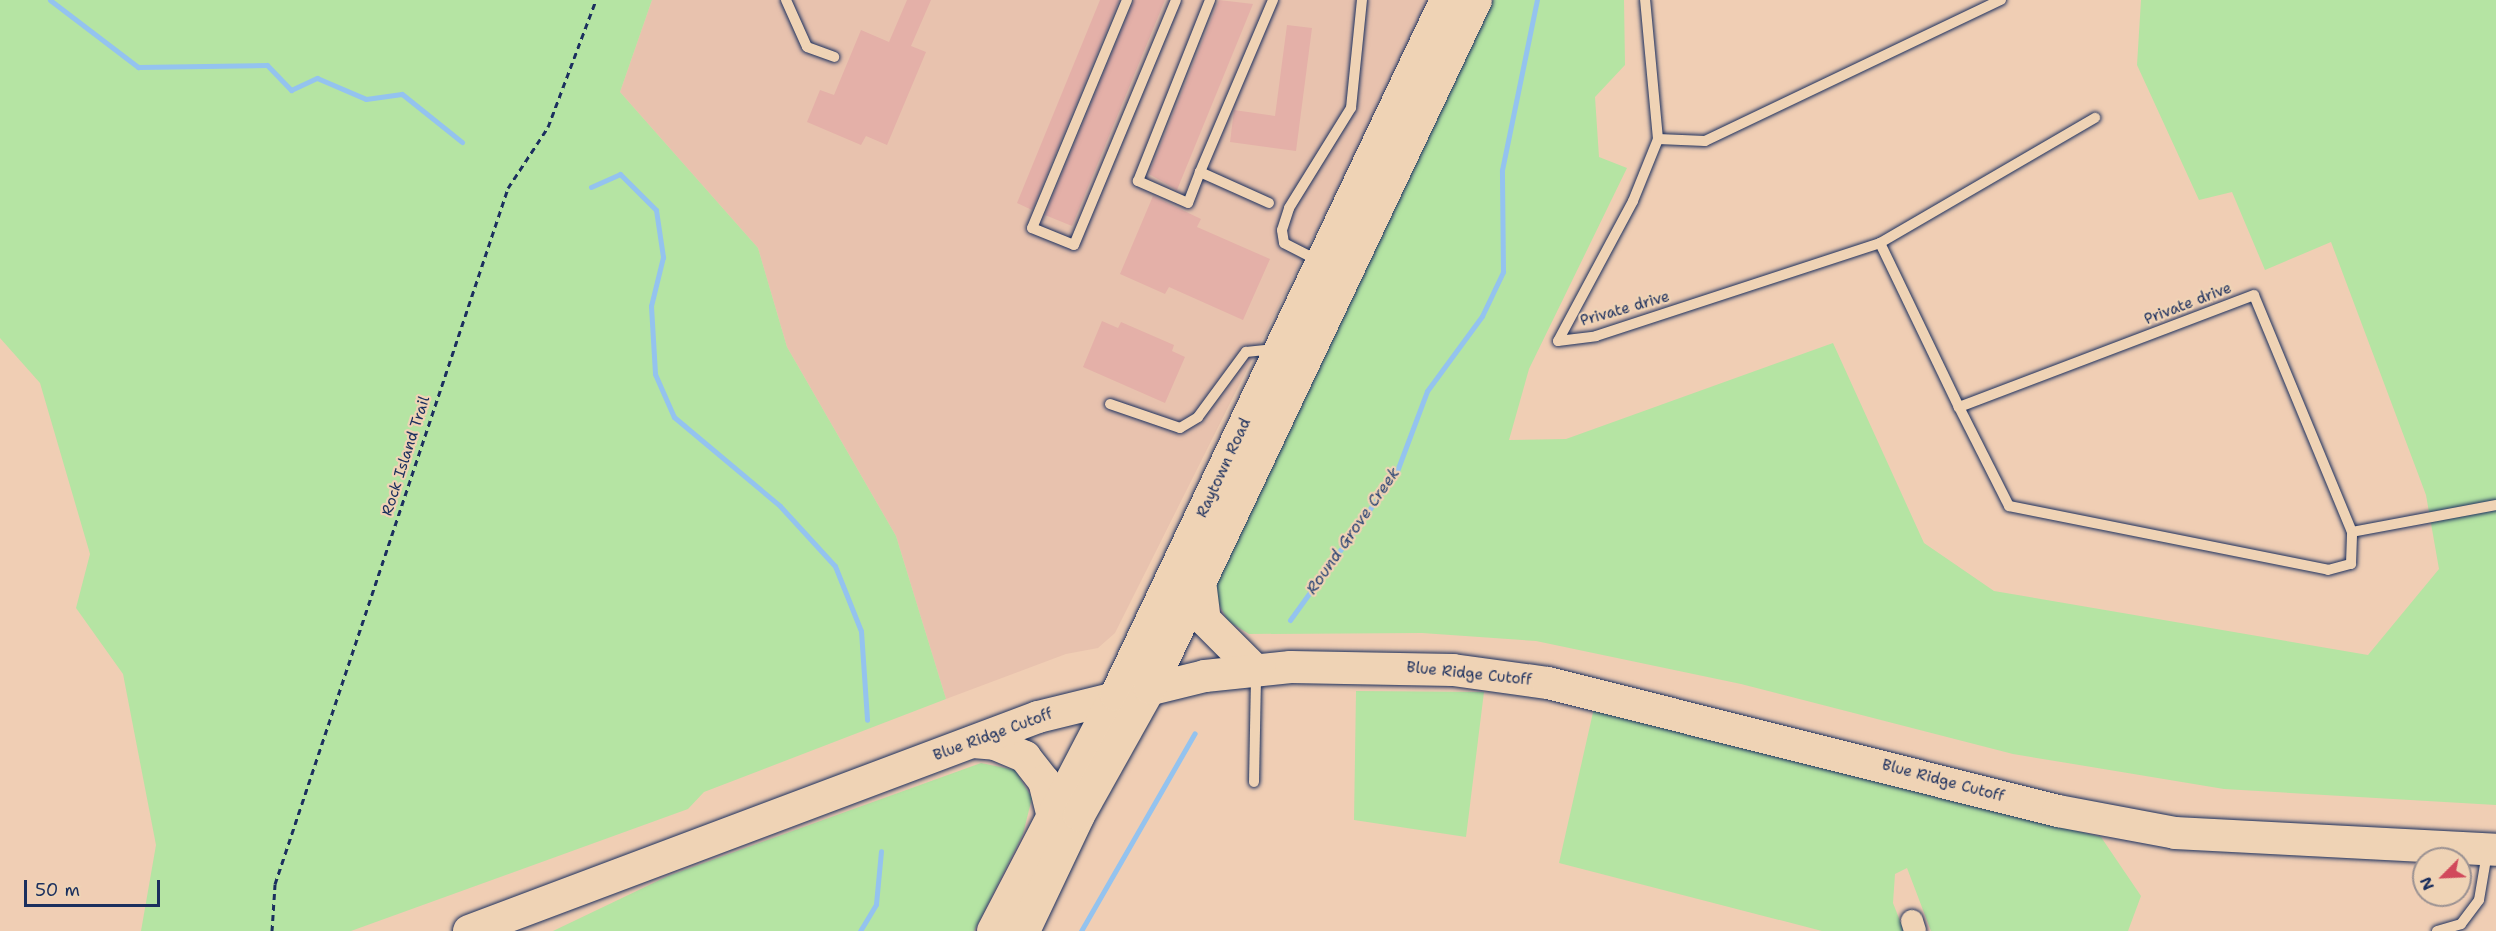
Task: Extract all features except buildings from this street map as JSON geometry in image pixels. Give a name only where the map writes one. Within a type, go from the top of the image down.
[{"type":"main road","name":"Raytown Road","points":[[1334,268],[1446,0]]},
{"type":"main road","name":"Raytown Road","points":[[993,931],[1052,813],[1116,695],[1293,354],[1334,268],[1476,0]]},
{"type":"main road","name":"Raytown Road","points":[[1024,931],[1079,815],[1150,688],[1200,581],[1293,354]]},
{"type":"main road","points":[[1200,581],[1210,627],[1256,670]]},
{"type":"main road","name":"Blue Ridge Cutoff","points":[[469,931],[973,742],[1116,695],[1256,670],[1360,664],[1548,683],[2058,811],[2175,832],[2492,850]]},
{"type":"main road","points":[[973,742],[995,744],[1025,757],[1044,781],[1052,813]]},
{"type":"lane","points":[[786,0],[807,48],[834,57]]},
{"type":"lane","points":[[1127,0],[1032,228],[1074,245],[1176,0]]},
{"type":"lane","points":[[1210,0],[1138,181],[1188,203],[1273,0]]},
{"type":"lane","points":[[1334,268],[1284,243],[1282,230],[1289,208],[1352,108],[1362,0]]},
{"type":"lane","name":"Private drive","points":[[1645,0],[1658,139],[1633,201],[1558,341],[1596,336],[1881,243],[2095,118]]},
{"type":"lane","points":[[1658,139],[1705,141],[2001,0]]},
{"type":"lane","points":[[1200,172],[1269,203]]},
{"type":"lane","name":"Private drive","points":[[1881,243],[1959,407],[2009,506],[2328,570],[2351,564],[2352,532],[2254,295],[1959,407]]},
{"type":"lane","points":[[1110,404],[1180,428],[1198,417],[1246,352],[1267,346],[1293,354]]},
{"type":"lane","points":[[2352,532],[2496,505]]},
{"type":"lane","points":[[1254,782],[1256,670]]},
{"type":"lane","points":[[2437,931],[2461,924],[2479,900],[2492,850]]},
{"type":"path","name":"Rock Island Trail","points":[[272,931],[275,884],[508,188],[548,126],[596,0]]},
{"type":"shaded area","points":[[652,0],[1432,0],[1115,633],[1098,648],[1066,654],[946,699],[896,536],[787,347],[758,248],[620,92]]},
{"type":"green space","points":[[0,0],[652,0],[620,92],[758,248],[787,347],[896,536],[946,699],[704,792],[688,809],[351,931],[141,931],[156,845],[123,674],[76,608],[90,554],[40,383],[0,338]]},
{"type":"green space","points":[[1493,0],[1624,0],[1625,65],[1595,97],[1599,157],[1627,168],[1529,369],[1509,440],[1566,439],[1833,343],[1924,543],[1994,591],[2368,655],[2439,569],[2426,495],[2331,242],[2265,270],[2232,192],[2199,200],[2137,65],[2141,0],[2496,0],[2496,805],[2224,789],[2013,754],[1741,684],[1536,641],[1422,633],[1249,634],[1228,621],[1214,595],[1218,567]]},
{"type":"green space","points":[[1356,691],[1484,692],[1466,837],[1354,820]]},
{"type":"green space","points":[[1594,708],[2101,837],[2141,896],[2128,931],[1931,931],[1907,868],[1895,874],[1893,903],[1904,931],[1822,931],[1559,863]]},
{"type":"green space","points":[[981,763],[1015,770],[1032,798],[1023,834],[974,931],[553,931],[668,876]]},
{"type":"waterway","points":[[50,0],[138,67],[267,65],[291,90],[317,78],[366,99],[402,94],[462,142]]},
{"type":"waterway","name":"Round Grove Creek","points":[[1290,620],[1397,471],[1427,391],[1482,316],[1503,272],[1502,170],[1537,0]]},
{"type":"waterway","points":[[591,187],[620,174],[656,210],[663,257],[651,306],[655,374],[674,417],[780,506],[835,566],[861,631],[867,720]]},
{"type":"waterway","name":"Round Grove Creek","points":[[1081,931],[1195,733]]},
{"type":"waterway","points":[[860,931],[876,904],[881,851]]}]
